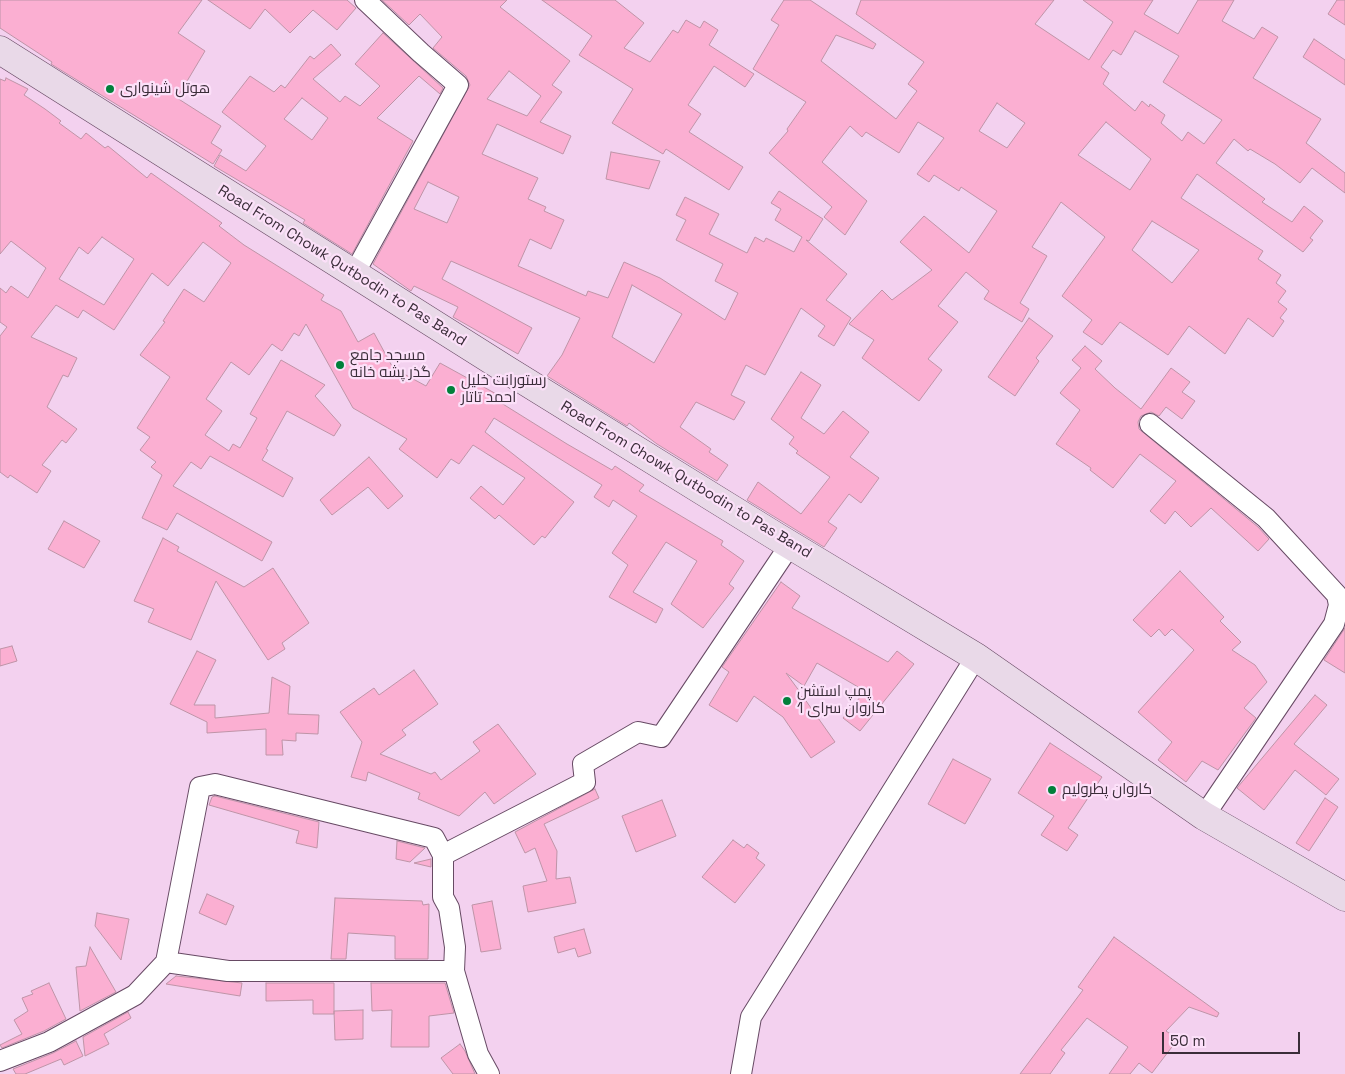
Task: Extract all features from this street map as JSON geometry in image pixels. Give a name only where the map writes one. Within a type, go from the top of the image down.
[{"type":"main road","name":"Road From Chowk Qutbodin to Pas Band","points":[[0,50],[354,274],[790,545],[976,656],[1204,816],[1345,897]]},
{"type":"street","points":[[354,274],[458,84],[421,53],[365,0]]},
{"type":"street","points":[[1150,424],[1266,518],[1337,595],[1338,605],[1334,624],[1204,816]]},
{"type":"street","points":[[444,855],[585,782],[583,764],[638,732],[661,737],[790,545]]},
{"type":"street","points":[[741,1074],[751,1017],[976,656]]},
{"type":"street","points":[[0,1061],[49,1042],[135,995],[166,962],[200,787],[215,784],[434,838],[444,855],[444,897],[449,908],[455,947],[454,971],[478,1054],[489,1074]]},
{"type":"street","points":[[166,962],[228,971],[454,971]]},
{"type":"building","points":[[0,0],[202,0],[178,33],[205,51],[177,98],[221,126],[211,143],[222,150],[213,164],[51,64],[52,62],[0,28]]},
{"type":"building","points":[[208,0],[347,0],[356,8],[337,30],[313,10],[290,33],[265,9],[250,29]]},
{"type":"building","points":[[382,0],[507,0],[500,7],[570,61],[552,85],[562,92],[540,122],[571,136],[563,154],[497,124],[482,154],[538,178],[528,199],[546,207],[544,211],[564,220],[551,249],[530,239],[518,266],[586,296],[588,291],[608,298],[624,262],[660,278],[725,320],[738,293],[715,281],[723,264],[676,240],[686,220],[676,215],[685,197],[719,214],[709,234],[747,253],[755,237],[764,242],[766,238],[794,252],[802,237],[775,220],[781,209],[771,203],[779,191],[823,219],[809,241],[806,240],[847,274],[826,300],[851,318],[834,346],[818,336],[825,326],[801,308],[765,375],[746,365],[731,395],[745,402],[734,420],[696,402],[680,427],[711,449],[709,452],[728,465],[717,481],[657,444],[629,423],[627,426],[547,376],[562,355],[580,318],[451,261],[442,279],[532,328],[518,354],[453,317],[458,307],[414,286],[411,291],[373,264],[470,85],[466,76],[433,48],[442,37],[420,14],[409,25]],"holes":[[[509,71],[541,96],[527,116],[487,99]],[[428,182],[459,197],[447,223],[414,209]],[[632,285],[682,314],[654,363],[612,337]]]},
{"type":"building","points":[[542,0],[615,0],[644,23],[624,48],[650,62],[673,30],[678,33],[686,20],[700,28],[704,21],[718,30],[709,45],[754,74],[745,87],[714,66],[688,105],[701,114],[689,132],[743,167],[729,190],[666,149],[663,154],[612,123],[633,89],[579,55],[592,36]]},
{"type":"building","points":[[784,0],[810,0],[876,44],[873,49],[836,35],[821,61],[896,119],[917,91],[908,84],[924,62],[856,14],[861,0],[1054,0],[1035,24],[1089,60],[1113,22],[1083,0],[1153,0],[1144,14],[1178,34],[1198,0],[1234,0],[1222,21],[1254,39],[1262,27],[1278,37],[1253,78],[1321,119],[1306,143],[1345,173],[1345,193],[1312,168],[1300,183],[1275,164],[1250,149],[1248,151],[1234,139],[1216,163],[1265,199],[1262,202],[1292,222],[1304,206],[1323,221],[1310,238],[1313,240],[1303,252],[1197,174],[1181,198],[1263,251],[1258,259],[1281,275],[1276,283],[1286,291],[1278,302],[1287,309],[1280,318],[1284,321],[1273,337],[1248,318],[1225,354],[1189,326],[1168,355],[1120,322],[1102,345],[1083,332],[1092,320],[1062,296],[1105,237],[1061,202],[1032,247],[1047,256],[1020,303],[1029,309],[1022,322],[984,299],[989,291],[966,272],[938,306],[958,322],[928,359],[942,370],[919,401],[862,358],[874,340],[849,324],[882,290],[892,300],[932,270],[900,242],[924,216],[969,253],[997,211],[961,187],[959,191],[934,175],[929,182],[917,174],[944,138],[918,122],[899,153],[866,132],[862,137],[850,126],[822,162],[867,201],[845,235],[824,217],[832,207],[769,153],[788,131],[787,129],[806,102],[753,69],[779,25],[771,20]],"holes":[[[1135,31],[1179,56],[1163,82],[1222,120],[1204,144],[1188,132],[1182,141],[1161,123],[1165,115],[1150,104],[1149,107],[1142,101],[1135,111],[1103,84],[1109,73],[1101,67],[1113,50],[1121,55]],[[997,103],[1025,123],[1007,148],[979,131]],[[1106,122],[1151,159],[1130,190],[1078,155]],[[1152,221],[1199,250],[1172,283],[1132,250]]]},
{"type":"building","points":[[1337,0],[1345,0],[1345,25],[1328,14]]},
{"type":"building","points":[[383,33],[443,88],[440,94],[419,76],[377,118],[413,141],[352,254],[303,223],[305,220],[214,166],[220,155],[246,171],[266,146],[222,112],[250,76],[274,92],[281,85],[285,88],[310,56],[314,59],[331,44],[341,55],[313,79],[340,102],[345,96],[360,106],[380,86],[355,64]],"holes":[[[302,98],[328,118],[312,140],[284,119]]]},
{"type":"building","points":[[1314,39],[1345,60],[1345,85],[1303,57]]},
{"type":"building","points":[[6,78],[28,89],[24,95],[61,121],[59,123],[81,139],[86,133],[105,148],[108,146],[147,178],[151,173],[222,223],[219,226],[244,245],[324,295],[321,300],[341,311],[358,342],[374,333],[393,368],[426,386],[440,363],[500,396],[498,401],[567,444],[612,470],[615,466],[644,485],[639,491],[723,541],[721,545],[744,561],[729,584],[734,588],[703,628],[671,604],[697,561],[666,542],[633,592],[663,609],[656,623],[609,597],[628,565],[612,553],[637,516],[613,500],[609,507],[594,497],[602,485],[494,418],[485,432],[574,502],[545,538],[542,536],[534,545],[499,515],[495,519],[470,498],[481,486],[503,505],[525,478],[473,445],[459,464],[451,459],[437,478],[399,449],[407,439],[353,408],[306,324],[299,336],[294,333],[282,351],[272,344],[249,375],[231,362],[206,399],[222,411],[205,435],[229,451],[233,444],[240,448],[257,418],[250,414],[281,360],[325,385],[315,396],[341,425],[334,436],[287,411],[262,460],[293,478],[283,497],[210,456],[201,469],[191,462],[173,486],[272,542],[262,561],[177,513],[167,530],[142,518],[162,475],[151,467],[156,462],[140,450],[150,437],[137,428],[170,377],[140,355],[165,322],[163,321],[184,289],[204,302],[231,263],[203,242],[168,286],[152,273],[114,330],[83,310],[78,318],[56,305],[31,337],[77,358],[68,377],[63,375],[47,407],[77,429],[66,443],[62,440],[42,465],[51,471],[37,493],[10,475],[8,478],[0,472],[0,336],[7,327],[0,322],[0,288],[6,293],[11,286],[28,298],[46,268],[11,241],[0,254],[0,79],[5,81]],"holes":[[[102,237],[134,259],[104,305],[59,279],[79,247],[88,254]]]},
{"type":"building","points":[[611,152],[660,161],[649,189],[606,179]]},
{"type":"building","points":[[1029,318],[1053,336],[1036,358],[1039,361],[1015,396],[988,377]]},
{"type":"building","points":[[1085,346],[1102,361],[1095,369],[1141,409],[1171,368],[1190,382],[1182,392],[1195,401],[1182,419],[1166,407],[1159,416],[1151,412],[1141,416],[1138,422],[1139,429],[1258,527],[1269,539],[1258,551],[1211,508],[1191,527],[1175,511],[1165,524],[1150,511],[1176,481],[1140,454],[1113,488],[1090,470],[1091,468],[1056,444],[1080,410],[1060,393],[1081,368],[1072,360]]},
{"type":"building","points":[[801,372],[821,385],[801,418],[824,434],[843,411],[869,432],[850,457],[879,478],[861,503],[849,494],[828,522],[837,528],[824,547],[747,500],[758,482],[801,514],[830,477],[796,453],[798,451],[789,444],[794,437],[771,419]]},
{"type":"building","points":[[369,457],[403,496],[388,509],[368,487],[332,515],[320,500]]},
{"type":"building","points":[[64,521],[100,541],[84,568],[48,549]]},
{"type":"building","points":[[163,538],[179,547],[177,551],[244,587],[273,568],[309,623],[282,643],[285,649],[268,660],[216,581],[191,640],[148,622],[154,609],[134,601]]},
{"type":"building","points":[[1180,571],[1224,617],[1220,621],[1241,642],[1232,650],[1255,665],[1267,682],[1244,708],[1256,718],[1218,770],[1202,761],[1186,782],[1158,760],[1172,742],[1138,712],[1194,650],[1172,629],[1165,636],[1159,629],[1151,637],[1133,620]]},
{"type":"building","points":[[781,582],[800,596],[792,608],[888,662],[897,651],[914,664],[860,731],[843,718],[865,691],[817,663],[804,686],[786,673],[800,692],[799,695],[804,698],[835,742],[811,758],[783,717],[754,696],[737,722],[709,705],[729,672],[722,667]]},
{"type":"building","points":[[1345,628],[1345,673],[1324,660]]},
{"type":"building","points":[[12,646],[17,661],[0,666],[0,649]]},
{"type":"building","points":[[197,651],[216,660],[194,705],[215,705],[215,718],[269,713],[272,677],[290,686],[288,714],[319,715],[318,734],[296,733],[296,741],[282,740],[283,755],[266,755],[266,729],[207,733],[207,722],[170,704]]},
{"type":"building","points":[[414,670],[438,704],[402,730],[406,735],[380,754],[431,774],[435,772],[441,780],[480,751],[473,742],[498,724],[536,774],[494,804],[485,792],[459,816],[418,799],[420,793],[368,772],[366,781],[351,777],[362,742],[340,712],[374,688],[379,695]]},
{"type":"building","points":[[1315,695],[1327,705],[1294,744],[1339,779],[1326,795],[1295,770],[1264,810],[1237,788]]},
{"type":"building","points":[[1050,743],[1102,777],[1068,828],[1078,835],[1067,851],[1041,835],[1054,816],[1018,793]]},
{"type":"building","points":[[953,759],[991,779],[965,824],[928,804]]},
{"type":"building","points":[[595,789],[599,798],[544,824],[557,851],[556,879],[570,877],[576,903],[528,912],[523,886],[547,881],[535,848],[525,853],[515,832]]},
{"type":"building","points":[[215,796],[319,822],[317,848],[296,843],[299,831],[209,805],[212,797]]},
{"type":"building","points":[[1325,798],[1338,807],[1309,851],[1296,843]]},
{"type":"building","points":[[662,800],[676,836],[636,852],[622,816]]},
{"type":"building","points":[[733,840],[744,848],[747,844],[759,853],[756,858],[765,865],[735,903],[702,877]]},
{"type":"building","points":[[397,841],[425,848],[410,862],[396,859]]},
{"type":"building","points":[[431,859],[431,867],[414,863]]},
{"type":"building","points":[[207,894],[234,906],[226,925],[199,913]]},
{"type":"building","points":[[335,898],[422,901],[423,905],[429,904],[428,959],[395,959],[395,936],[348,933],[346,959],[331,959]]},
{"type":"building","points":[[492,901],[501,949],[481,952],[472,905]]},
{"type":"building","points":[[97,913],[129,919],[121,960],[95,926]]},
{"type":"building","points":[[584,929],[591,953],[578,957],[575,948],[558,953],[554,937]]},
{"type":"building","points":[[1114,937],[1219,1013],[1217,1017],[1189,1007],[1166,1031],[1178,1039],[1152,1073],[1139,1063],[1130,1074],[1109,1074],[1128,1047],[1087,1018],[1061,1050],[1065,1053],[1050,1074],[1020,1074],[1083,990],[1078,987]]},
{"type":"building","points":[[90,947],[116,992],[80,1011],[76,967],[86,966]]},
{"type":"building","points":[[176,976],[242,983],[240,996],[166,984]]},
{"type":"building","points":[[49,983],[66,1019],[44,1031],[2,1048],[0,1045],[22,1034],[14,1020],[28,1011],[22,998],[33,994],[31,991]]},
{"type":"building","points":[[266,983],[334,983],[334,1014],[313,1014],[313,1000],[266,1001]]},
{"type":"building","points":[[371,983],[445,983],[454,1013],[429,1016],[429,1047],[391,1047],[392,1010],[372,1011]]},
{"type":"building","points":[[363,1010],[363,1039],[335,1040],[334,1011]]},
{"type":"building","points":[[128,1012],[131,1018],[104,1034],[109,1044],[85,1056],[83,1037]]},
{"type":"building","points":[[76,1041],[83,1056],[64,1065],[61,1059],[25,1074],[16,1074],[13,1069],[53,1053]]},
{"type":"building","points":[[460,1044],[475,1074],[453,1074],[441,1058]]},
{"type":"place","name":"هوتل شینواری","points":[[110,89]]},
{"type":"place","name":"مسجد جامع گذر پشه خانه","points":[[340,365]]},
{"type":"place","name":"رستورانت خلیل احمد تاتار","points":[[451,390]]},
{"type":"place","name":"پمپ استشن کاروان سرای 1","points":[[787,701]]},
{"type":"place","name":"کاروان پطرولیم","points":[[1052,790]]}]
